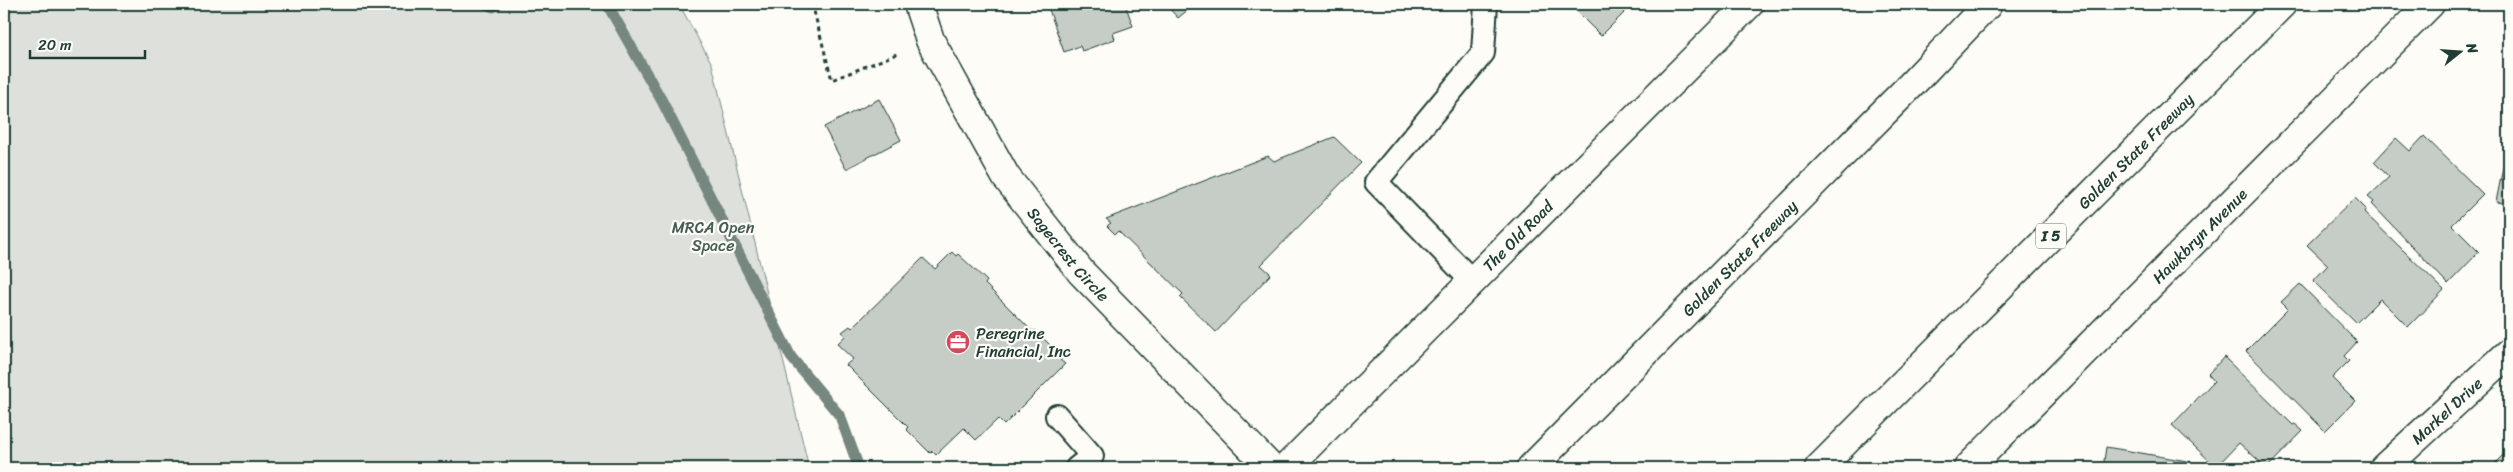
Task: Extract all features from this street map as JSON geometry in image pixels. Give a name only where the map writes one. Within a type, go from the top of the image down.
[{"type":"main road","name":"Sagecrest Circle","points":[[918,4],[930,40],[1006,177],[1081,272],[1271,468]]},
{"type":"main road","name":"The Old Road","points":[[1286,468],[1749,4]]},
{"type":"main road","name":"Golden State Freeway","points":[[1531,468],[1911,85],[1988,4]]},
{"type":"main road","name":"Golden State Freeway","points":[[1819,468],[2282,4]]},
{"type":"main road","name":"Hawkbryn Avenue","points":[[1968,468],[2430,4]]},
{"type":"main road","name":"Markel Drive","points":[[2384,468],[2509,353]]},
{"type":"lane","points":[[1472,281],[1376,182],[1483,53],[1486,4]]},
{"type":"lane","points":[[1057,416],[1092,456],[1077,468]]},
{"type":"path","points":[[812,4],[832,80],[930,40]]},
{"type":"green space","name":"MRCA Open Space","points":[[4,4],[679,4],[712,64],[809,468],[4,468]]},
{"type":"building","points":[[1047,4],[1125,4],[1133,26],[1113,33],[1115,39],[1082,51],[1080,46],[1064,52]]},
{"type":"building","points":[[1165,4],[1195,4],[1178,18]]},
{"type":"building","points":[[1569,4],[1633,4],[1601,36]]},
{"type":"building","points":[[879,99],[901,140],[846,169],[824,127]]},
{"type":"building","points":[[2424,136],[2483,194],[2452,225],[2479,252],[2448,284],[2372,204],[2374,202],[2368,197],[2389,177],[2374,162],[2396,138],[2410,151]]},
{"type":"building","points":[[1334,137],[1361,163],[1261,265],[1271,274],[1216,332],[1180,297],[1183,294],[1118,231],[1115,234],[1107,226],[1111,223],[1106,219],[1268,156],[1274,161]]},
{"type":"building","points":[[2509,137],[2509,204],[2496,202]]},
{"type":"building","points":[[2355,198],[2366,209],[2364,212],[2444,290],[2408,327],[2380,299],[2356,323],[2313,281],[2328,265],[2307,245]]},
{"type":"building","points":[[952,252],[956,256],[958,254],[987,281],[985,284],[1033,332],[1035,330],[1063,358],[1060,360],[1065,364],[1004,425],[998,419],[976,440],[964,428],[936,455],[932,451],[930,453],[906,429],[908,427],[846,365],[853,359],[837,344],[845,336],[842,332],[850,326],[852,328],[923,258],[935,269]]},
{"type":"building","points":[[2300,284],[2357,342],[2344,356],[2349,361],[2332,378],[2355,401],[2325,431],[2246,351],[2288,309],[2281,302]]},
{"type":"building","points":[[2224,357],[2293,425],[2295,424],[2303,431],[2267,468],[2239,443],[2216,467],[2172,425],[2214,381],[2208,374]]},
{"type":"building","points":[[2106,447],[2193,462],[2192,468],[2103,468]]},
{"type":"building","points":[[2509,449],[2509,468],[2490,468]]},
{"type":"waterway","points":[[486,4],[493,7],[498,4]]},
{"type":"waterway","points":[[607,4],[662,101],[791,357],[840,416],[859,468]]},
{"type":"place","name":"Peregrine Financial, Inc","points":[[958,342]]}]
